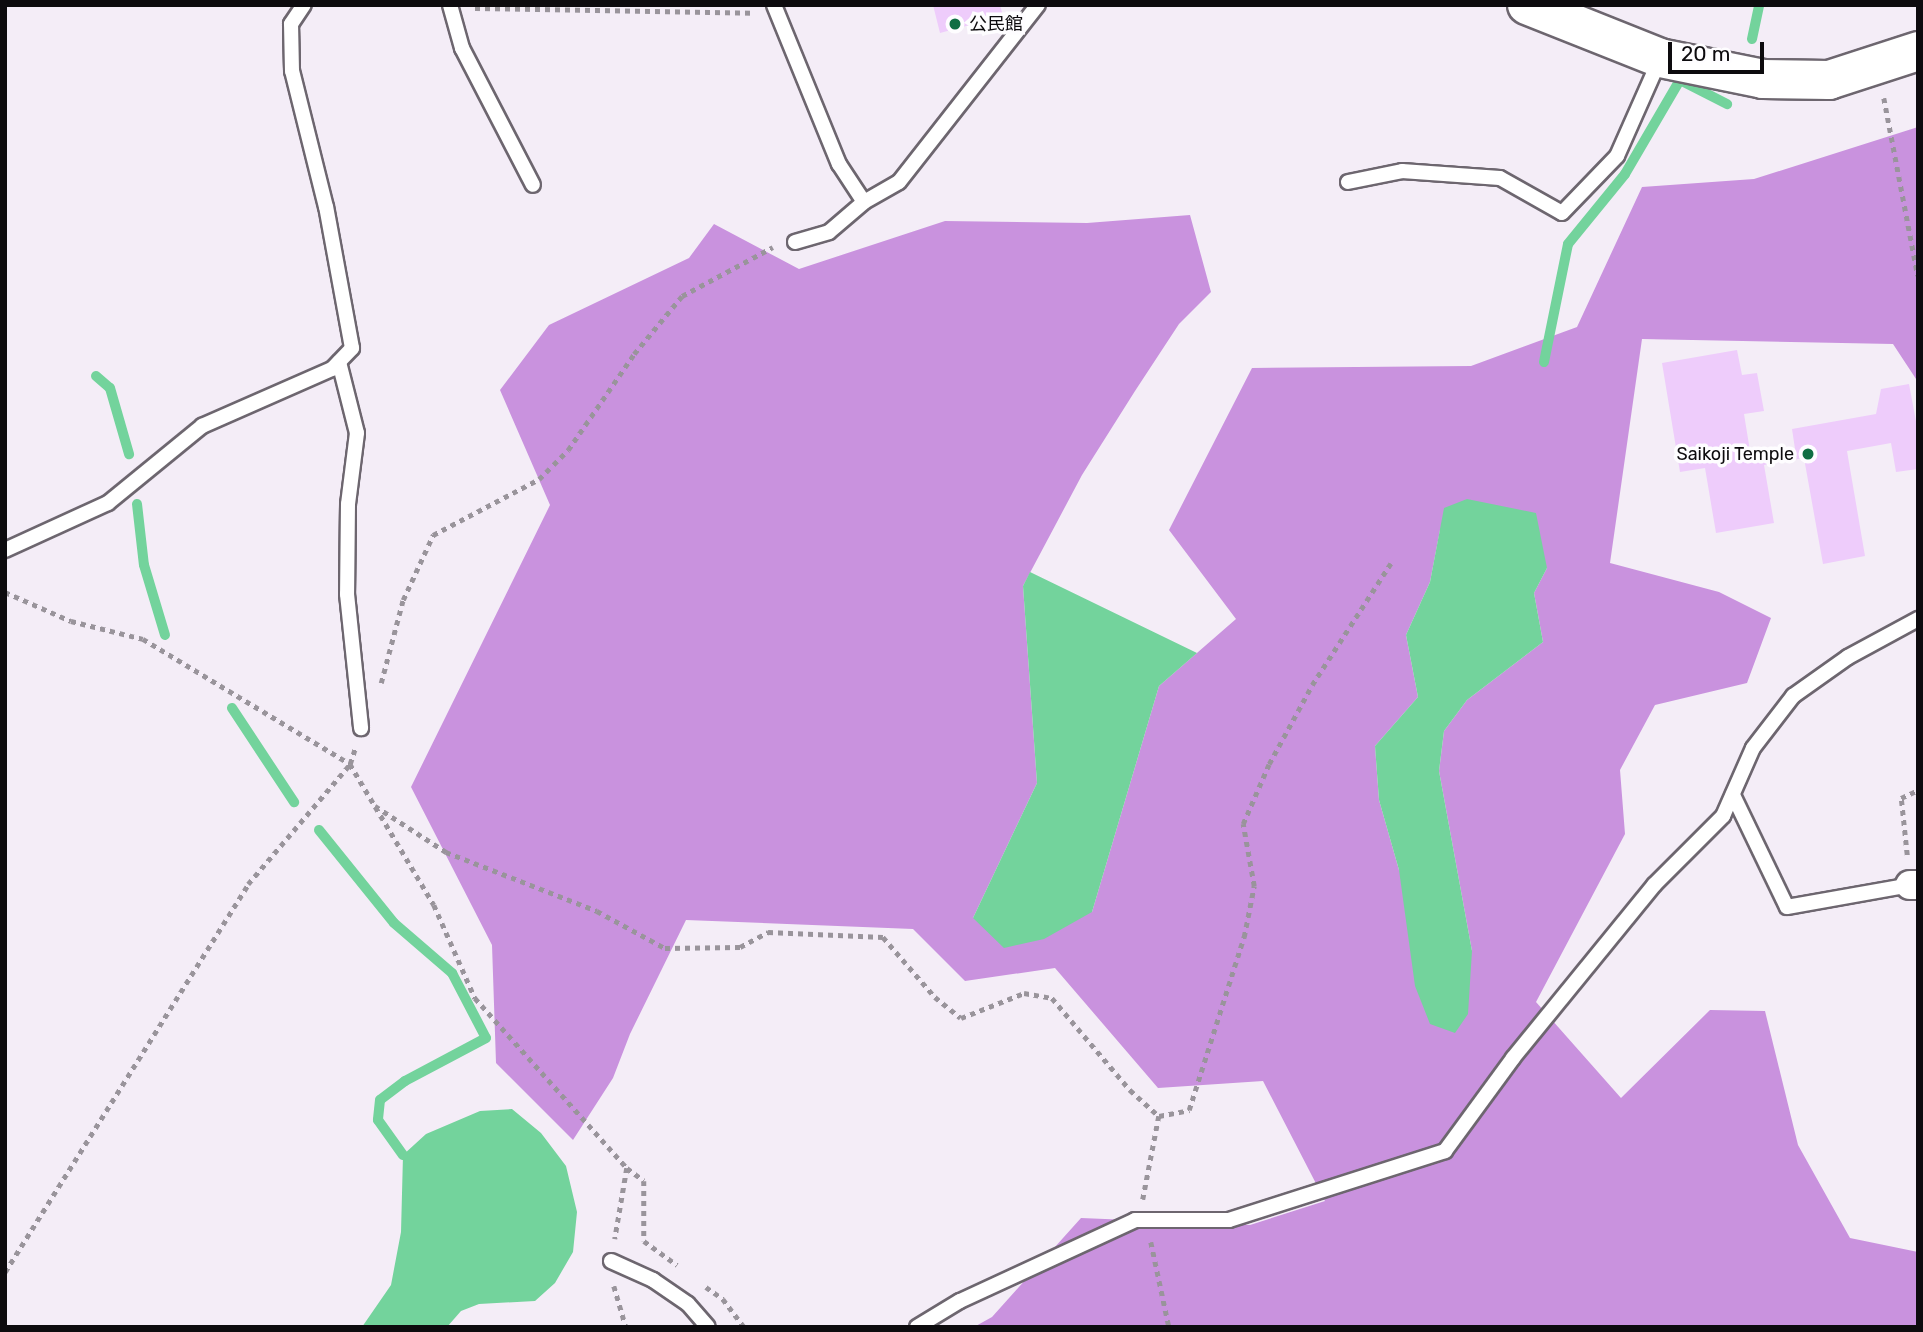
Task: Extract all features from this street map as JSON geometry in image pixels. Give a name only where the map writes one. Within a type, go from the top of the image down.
[{"type":"main road","points":[[1527,5],[1660,58],[1763,79],[1829,80],[1918,51]]},
{"type":"lane","points":[[5,550],[108,503],[202,426],[332,369],[352,348],[326,207],[292,71],[292,24],[304,5]]},
{"type":"lane","points":[[795,242],[829,232],[863,202],[899,182],[1038,5]]},
{"type":"lane","points":[[451,6],[462,48],[533,185]]},
{"type":"lane","points":[[775,9],[839,164],[863,202]]},
{"type":"lane","points":[[1348,182],[1402,171],[1500,178],[1562,213],[1617,156],[1660,58]]},
{"type":"lane","points":[[339,362],[357,433],[348,504],[347,594],[362,728]]},
{"type":"lane","points":[[917,1327],[960,1301],[1135,1220],[1229,1220],[1445,1151],[1513,1058],[1654,885],[1723,816],[1753,748],[1793,696],[1848,657],[1918,619]]},
{"type":"lane","points":[[1733,795],[1787,907],[1914,885]]},
{"type":"lane","points":[[611,1261],[653,1280],[688,1304],[708,1327]]},
{"type":"path","points":[[451,6],[775,9]]},
{"type":"path","points":[[1877,64],[1918,276]]},
{"type":"path","points":[[5,1272],[248,884],[350,764],[362,728],[377,698],[403,600],[433,536],[539,479],[568,450],[634,354],[682,296],[762,249],[795,242]]},
{"type":"path","points":[[1159,1116],[1189,1110],[1240,950],[1254,886],[1243,824],[1248,812],[1311,685],[1391,563]]},
{"type":"path","points":[[5,592],[71,621],[143,639],[350,764],[434,905],[475,998],[627,1168],[644,1181],[645,1241],[689,1274]]},
{"type":"path","points":[[1914,885],[1901,798],[1918,790]]},
{"type":"path","points":[[375,806],[446,852],[597,911],[665,948],[740,947],[768,932],[883,937],[935,997],[961,1018],[1024,993],[1052,998],[1129,1090],[1159,1116]]},
{"type":"path","points":[[1159,1116],[1142,1191],[1169,1327]]},
{"type":"path","points":[[626,1327],[611,1261],[627,1168]]},
{"type":"path","points":[[701,1282],[723,1299],[744,1327]]},
{"type":"shaded area","points":[[1918,127],[1918,382],[1893,344],[1642,339],[1610,563],[1719,592],[1771,618],[1747,683],[1655,705],[1620,770],[1625,834],[1536,1002],[1621,1098],[1710,1010],[1765,1011],[1798,1145],[1850,1238],[1918,1252],[1918,1327],[974,1327],[992,1317],[1081,1218],[1250,1225],[1325,1201],[1263,1081],[1158,1088],[1055,968],[965,981],[913,929],[686,920],[630,1034],[613,1078],[573,1140],[496,1063],[492,945],[411,787],[550,505],[500,390],[549,325],[689,258],[714,224],[799,269],[945,221],[1087,223],[1190,215],[1211,292],[1179,324],[1135,391],[1082,475],[1023,586],[1037,783],[973,918],[1092,912],[1159,686],[1236,619],[1169,530],[1252,368],[1471,366],[1577,327],[1642,187],[1754,179]],"holes":[[[1440,530],[1547,568],[1534,593],[1543,642],[1467,700],[1444,731],[1439,771],[1472,951],[1399,870],[1379,800],[1375,746],[1418,697],[1406,635],[1430,582]]]},
{"type":"shaded area","points":[[1467,499],[1536,513],[1547,568],[1534,593],[1543,642],[1467,700],[1444,731],[1439,771],[1472,951],[1468,1014],[1455,1033],[1430,1024],[1415,986],[1399,870],[1379,800],[1375,746],[1418,697],[1406,635],[1430,582],[1444,508]]},
{"type":"shaded area","points":[[1030,572],[1197,653],[1159,686],[1092,912],[1044,939],[1004,948],[973,918],[1037,783],[1023,586]]},
{"type":"shaded area","points":[[512,1109],[541,1133],[566,1166],[577,1212],[573,1252],[555,1283],[535,1301],[479,1304],[461,1311],[447,1327],[362,1327],[391,1285],[401,1232],[403,1155],[426,1134],[480,1111]]},
{"type":"building","name":"公民館","points":[[933,5],[1000,5],[1003,16],[940,33]]},
{"type":"building","name":"Saikoji Temple","points":[[1737,350],[1742,375],[1757,373],[1764,411],[1744,414],[1751,457],[1795,449],[1792,429],[1876,414],[1881,389],[1909,384],[1918,432],[1918,469],[1896,472],[1891,443],[1847,451],[1865,556],[1823,564],[1804,458],[1764,465],[1774,523],[1716,533],[1705,468],[1680,472],[1662,363]]},
{"type":"waterway","points":[[1752,39],[1759,5]]},
{"type":"waterway","points":[[1544,362],[1568,244],[1625,174],[1680,80],[1727,104]]},
{"type":"waterway","points":[[96,376],[110,388],[129,454]]},
{"type":"waterway","points":[[137,504],[144,565],[165,635]]},
{"type":"waterway","points":[[232,708],[294,802]]},
{"type":"waterway","points":[[319,830],[394,923],[452,973],[486,1038],[405,1081],[380,1100],[378,1120],[403,1155]]},
{"type":"place","name":"公民館","points":[[955,24]]},
{"type":"place","name":"Saikoji Temple","points":[[1808,454]]}]
